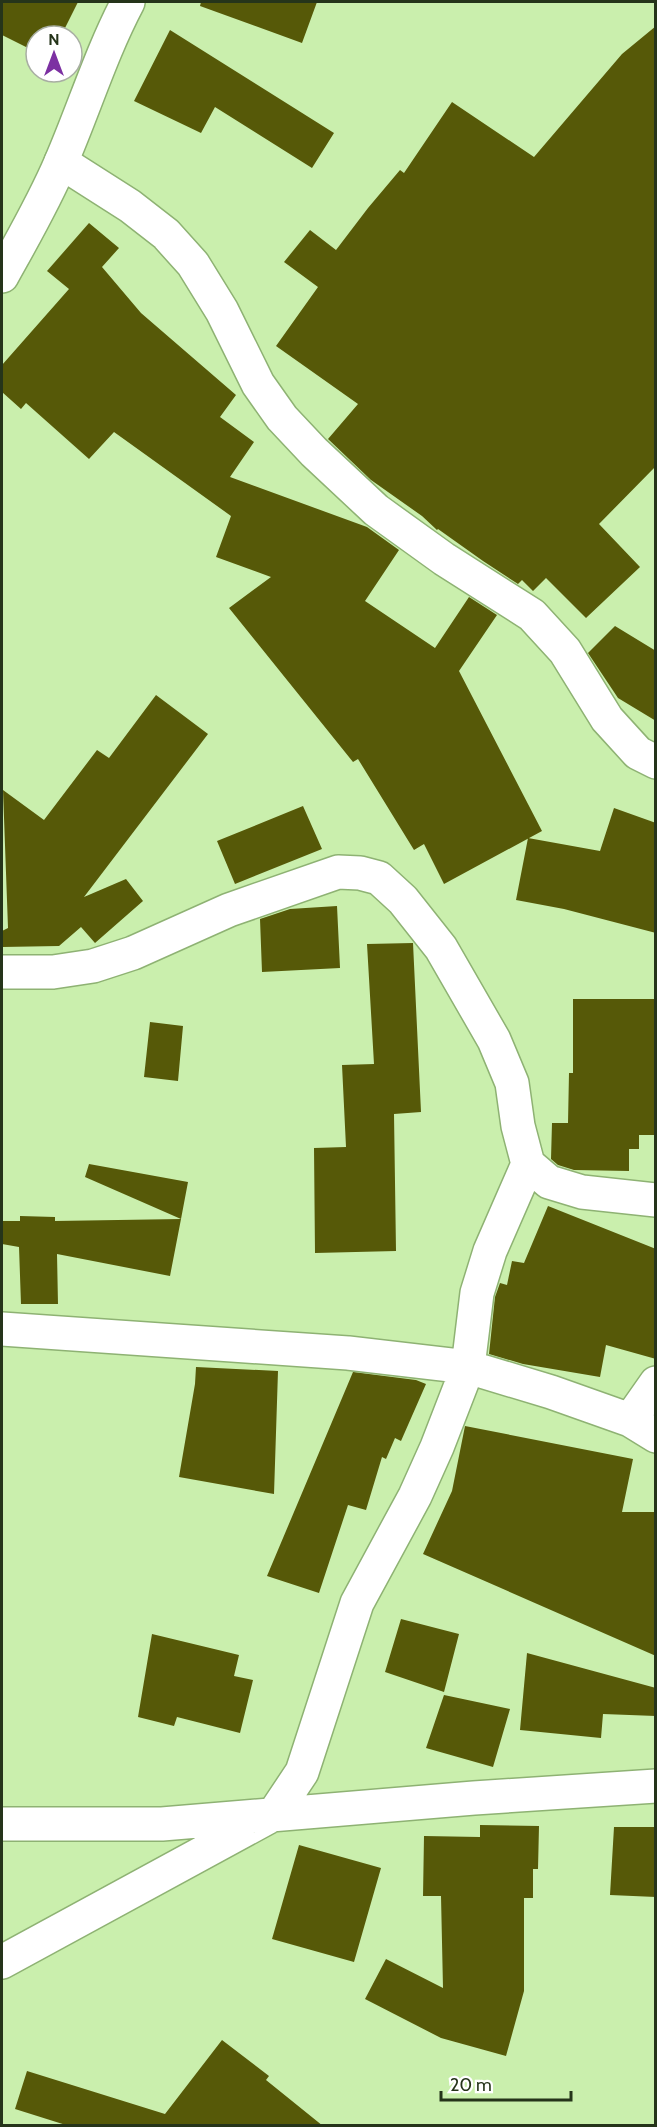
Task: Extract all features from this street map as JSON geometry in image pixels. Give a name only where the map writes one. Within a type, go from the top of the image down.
[{"type":"street","points":[[2,276],[36,215],[61,162],[112,33],[128,2]]},
{"type":"street","points":[[61,162],[130,206],[166,234],[193,264],[222,311],[258,384],[282,418],[314,452],[375,510],[444,559],[532,615],[565,651],[607,719],[638,753],[656,762]]},
{"type":"street","points":[[2,972],[53,972],[93,966],[133,953],[229,910],[338,872],[360,873],[379,878],[403,900],[441,948],[494,1040],[513,1083],[518,1126],[528,1164],[549,1182],[582,1192],[656,1200]]},
{"type":"street","points":[[2,1962],[274,1814],[302,1772],[357,1603],[415,1496],[468,1367],[477,1293],[490,1251],[528,1164]]},
{"type":"street","points":[[2,1329],[348,1353],[468,1367],[551,1392],[643,1428],[656,1383]]},
{"type":"street","points":[[2,1824],[162,1824],[656,1786]]},
{"type":"building","points":[[2,2],[78,2],[67,24],[24,24],[24,46],[2,35]]},
{"type":"building","points":[[201,2],[317,2],[302,43],[200,6]]},
{"type":"building","points":[[656,26],[656,466],[599,524],[640,567],[586,618],[546,578],[533,591],[522,580],[518,584],[437,530],[422,516],[371,480],[328,439],[358,404],[276,346],[318,287],[284,262],[310,230],[336,250],[400,170],[404,173],[452,102],[534,157],[622,54]]},
{"type":"building","points":[[170,30],[334,133],[312,168],[215,107],[201,133],[134,101]]},
{"type":"building","points":[[89,223],[119,248],[102,267],[141,313],[236,395],[220,417],[254,442],[230,477],[367,527],[399,550],[365,601],[435,648],[469,597],[497,615],[459,671],[542,831],[444,884],[424,844],[414,850],[358,759],[353,762],[229,608],[271,577],[216,557],[231,516],[114,432],[89,459],[26,403],[21,409],[2,392],[2,365],[69,289],[47,271]]},
{"type":"building","points":[[615,626],[656,651],[656,721],[618,698],[588,653]]},
{"type":"building","points":[[156,695],[208,734],[84,897],[126,879],[143,901],[95,943],[81,927],[59,946],[2,947],[2,931],[8,928],[3,790],[44,820],[97,750],[109,758]]},
{"type":"building","points":[[303,806],[322,849],[235,884],[217,841]]},
{"type":"building","points":[[614,808],[656,823],[656,933],[564,909],[516,900],[528,838],[600,851]]},
{"type":"building","points":[[337,906],[340,968],[262,972],[260,919],[290,909]]},
{"type":"building","points":[[413,943],[421,1112],[394,1114],[396,1251],[315,1253],[314,1148],[346,1147],[342,1065],[374,1064],[367,944]]},
{"type":"building","points":[[573,999],[656,999],[656,1135],[639,1135],[639,1149],[629,1149],[629,1171],[574,1170],[558,1165],[551,1159],[552,1123],[568,1123],[569,1073],[573,1073]]},
{"type":"building","points":[[150,1022],[183,1026],[178,1081],[144,1077]]},
{"type":"building","points":[[89,1164],[188,1182],[181,1219],[85,1177]]},
{"type":"building","points":[[548,1206],[656,1249],[656,1359],[606,1345],[600,1377],[523,1364],[489,1354],[495,1297],[500,1283],[507,1285],[512,1261],[524,1263]]},
{"type":"building","points":[[20,1216],[55,1217],[55,1221],[181,1219],[170,1276],[57,1254],[58,1304],[21,1304],[19,1247],[2,1244],[2,1221],[20,1221]]},
{"type":"building","points":[[196,1367],[278,1371],[274,1494],[179,1477]]},
{"type":"building","points":[[353,1372],[416,1380],[426,1384],[401,1441],[395,1438],[386,1459],[382,1457],[366,1510],[348,1505],[319,1593],[267,1576]]},
{"type":"building","points":[[465,1426],[633,1459],[622,1512],[656,1512],[656,1656],[423,1554],[452,1491]]},
{"type":"building","points":[[401,1619],[459,1634],[444,1692],[385,1672]]},
{"type":"building","points":[[152,1634],[239,1655],[234,1676],[253,1680],[240,1733],[177,1717],[174,1726],[138,1717]]},
{"type":"building","points":[[527,1653],[656,1688],[656,1716],[603,1714],[601,1738],[520,1730]]},
{"type":"building","points":[[444,1695],[510,1709],[493,1767],[426,1748]]},
{"type":"building","points":[[480,1825],[539,1826],[538,1869],[533,1869],[533,1898],[524,1898],[524,1991],[506,2056],[441,2038],[365,1999],[386,1959],[443,1988],[441,1896],[423,1896],[424,1836],[480,1837]]},
{"type":"building","points":[[614,1827],[656,1827],[656,1897],[610,1895]]},
{"type":"building","points":[[299,1845],[381,1868],[354,1962],[272,1939]]},
{"type":"building","points":[[222,2040],[269,2076],[266,2080],[323,2126],[69,2126],[15,2109],[27,2071],[165,2114]]}]
